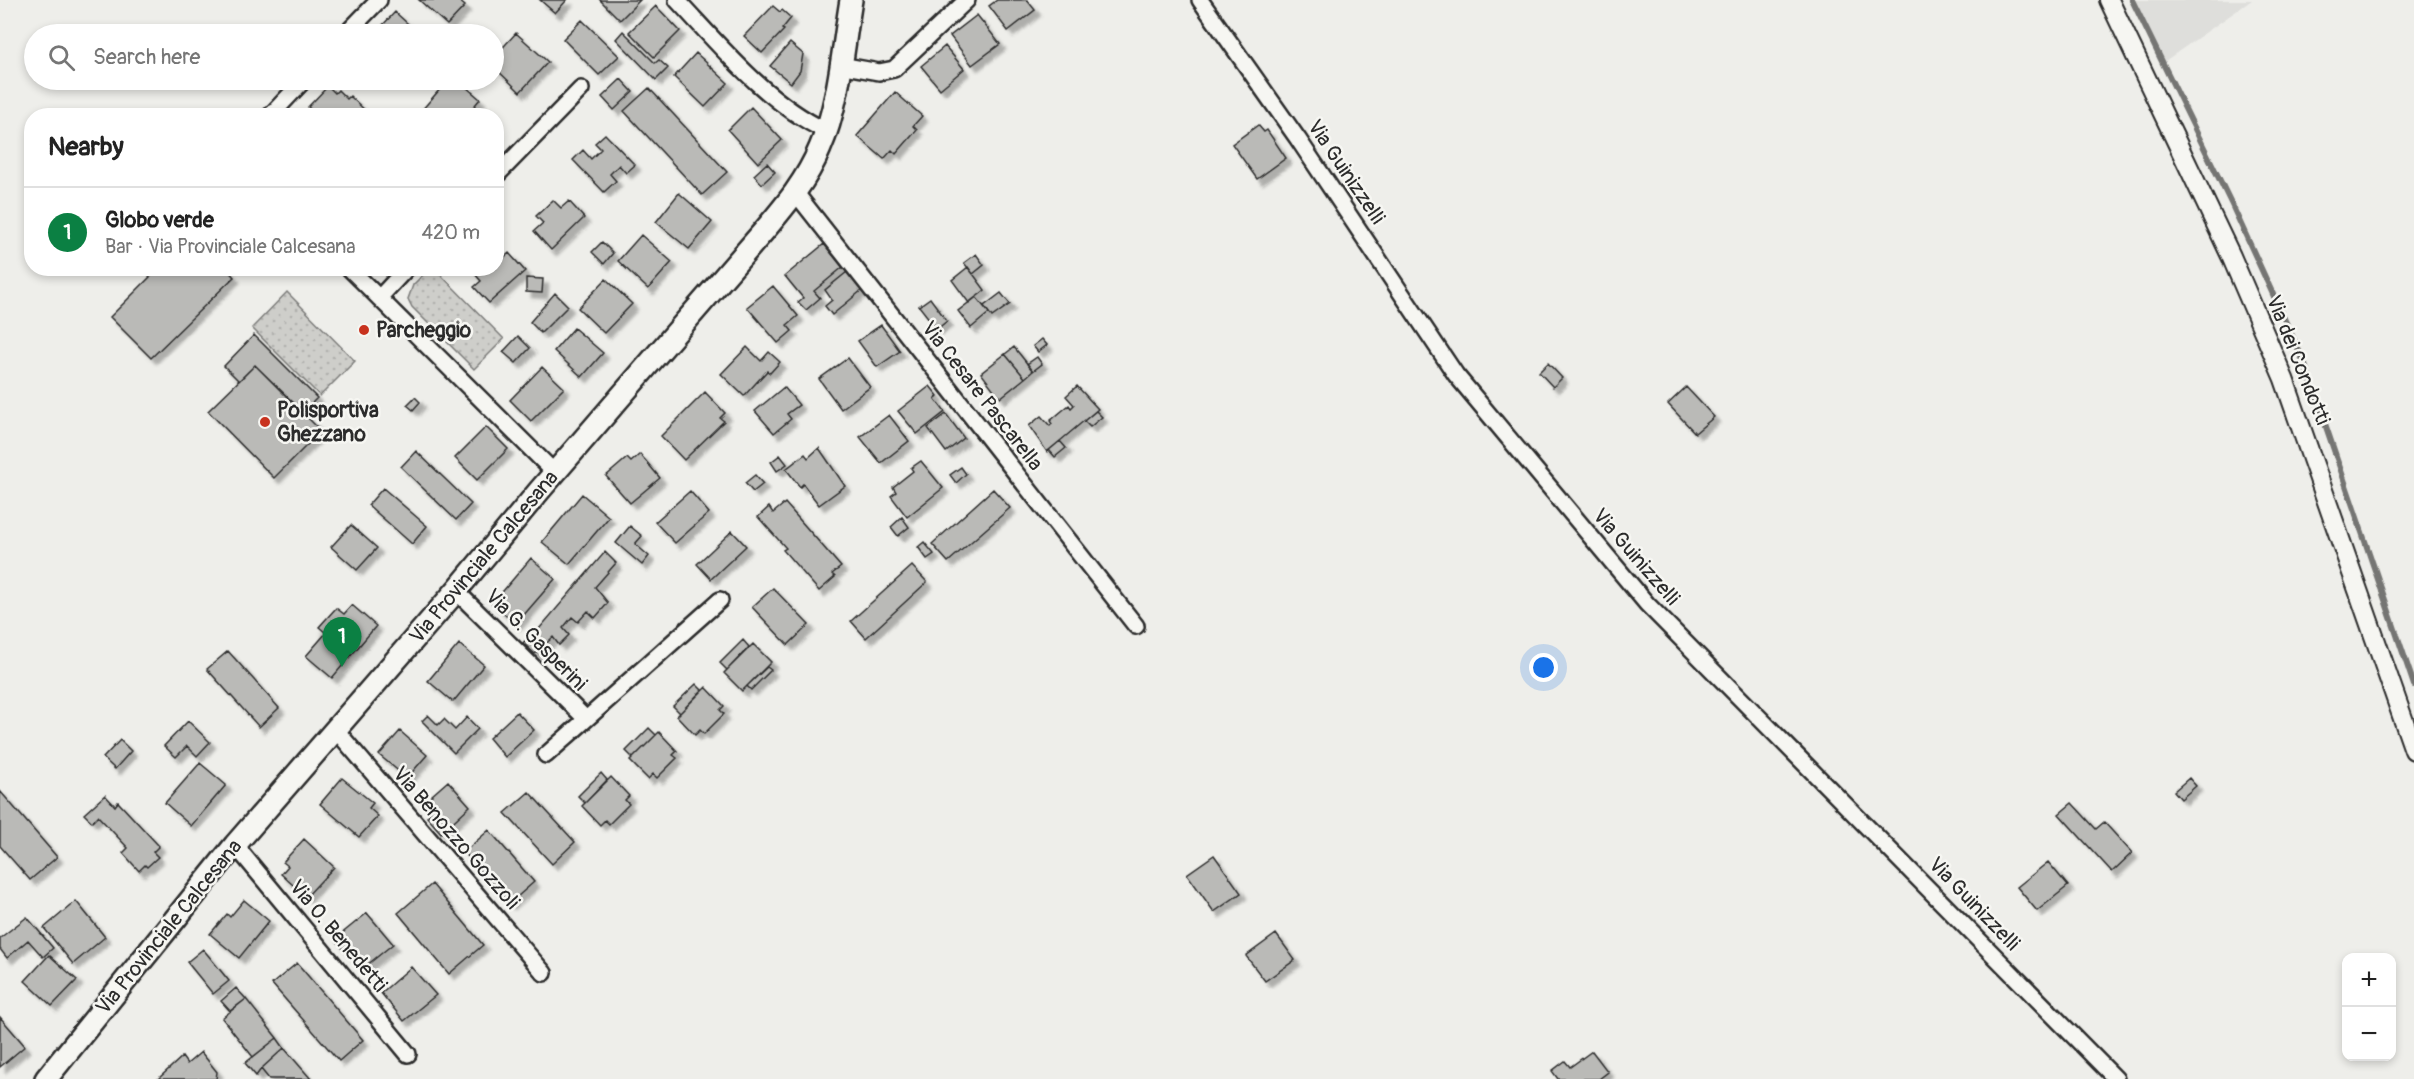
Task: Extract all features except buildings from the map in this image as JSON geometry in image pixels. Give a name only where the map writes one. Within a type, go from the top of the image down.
[{"type":"main road","name":"Via Provinciale Calcesana","points":[[46,1079],[235,845],[456,591],[555,472],[756,241],[795,192],[812,165],[826,131],[840,65],[850,0]]},
{"type":"street","points":[[356,24],[379,0]]},
{"type":"street","points":[[677,0],[751,76],[786,107],[826,131]]},
{"type":"street","points":[[840,65],[879,72],[894,69],[967,0]]},
{"type":"street","name":"Via Guinizzelli","points":[[1200,0],[1298,138],[1456,375],[1647,604],[2116,1079]]},
{"type":"street","name":"Via dei Condotti","points":[[2109,0],[2231,256],[2284,379],[2414,750]]},
{"type":"street","points":[[504,168],[581,89]]},
{"type":"street","points":[[278,108],[295,90]]},
{"type":"street","name":"Via Cesare Pascarella","points":[[795,192],[1136,626]]},
{"type":"street","points":[[357,276],[555,472]]},
{"type":"street","points":[[378,298],[399,276]]},
{"type":"street","name":"Via G. Gasperini","points":[[456,591],[586,719]]},
{"type":"street","name":"Via G. Gasperini","points":[[546,755],[720,600]]},
{"type":"street","name":"Via Benozzo Gozzoli","points":[[335,729],[544,973]]},
{"type":"street","name":"Via O. Benedetti","points":[[235,845],[408,1054]]},
{"type":"shaded area","points":[[2133,0],[2252,0],[2162,63]]},
{"type":"shaded area","points":[[422,276],[442,276],[504,339],[474,369],[412,307],[408,299],[413,285]]},
{"type":"shaded area","points":[[287,292],[355,361],[320,396],[252,328]]},
{"type":"waterway","points":[[2132,0],[2232,205],[2304,362],[2414,685]]},
{"type":"place","name":"Parcheggio","points":[[364,330]]},
{"type":"place","name":"Polisportiva Ghezzano","points":[[265,422]]},
{"type":"place","name":"Globo verde","points":[[342,667]]}]
